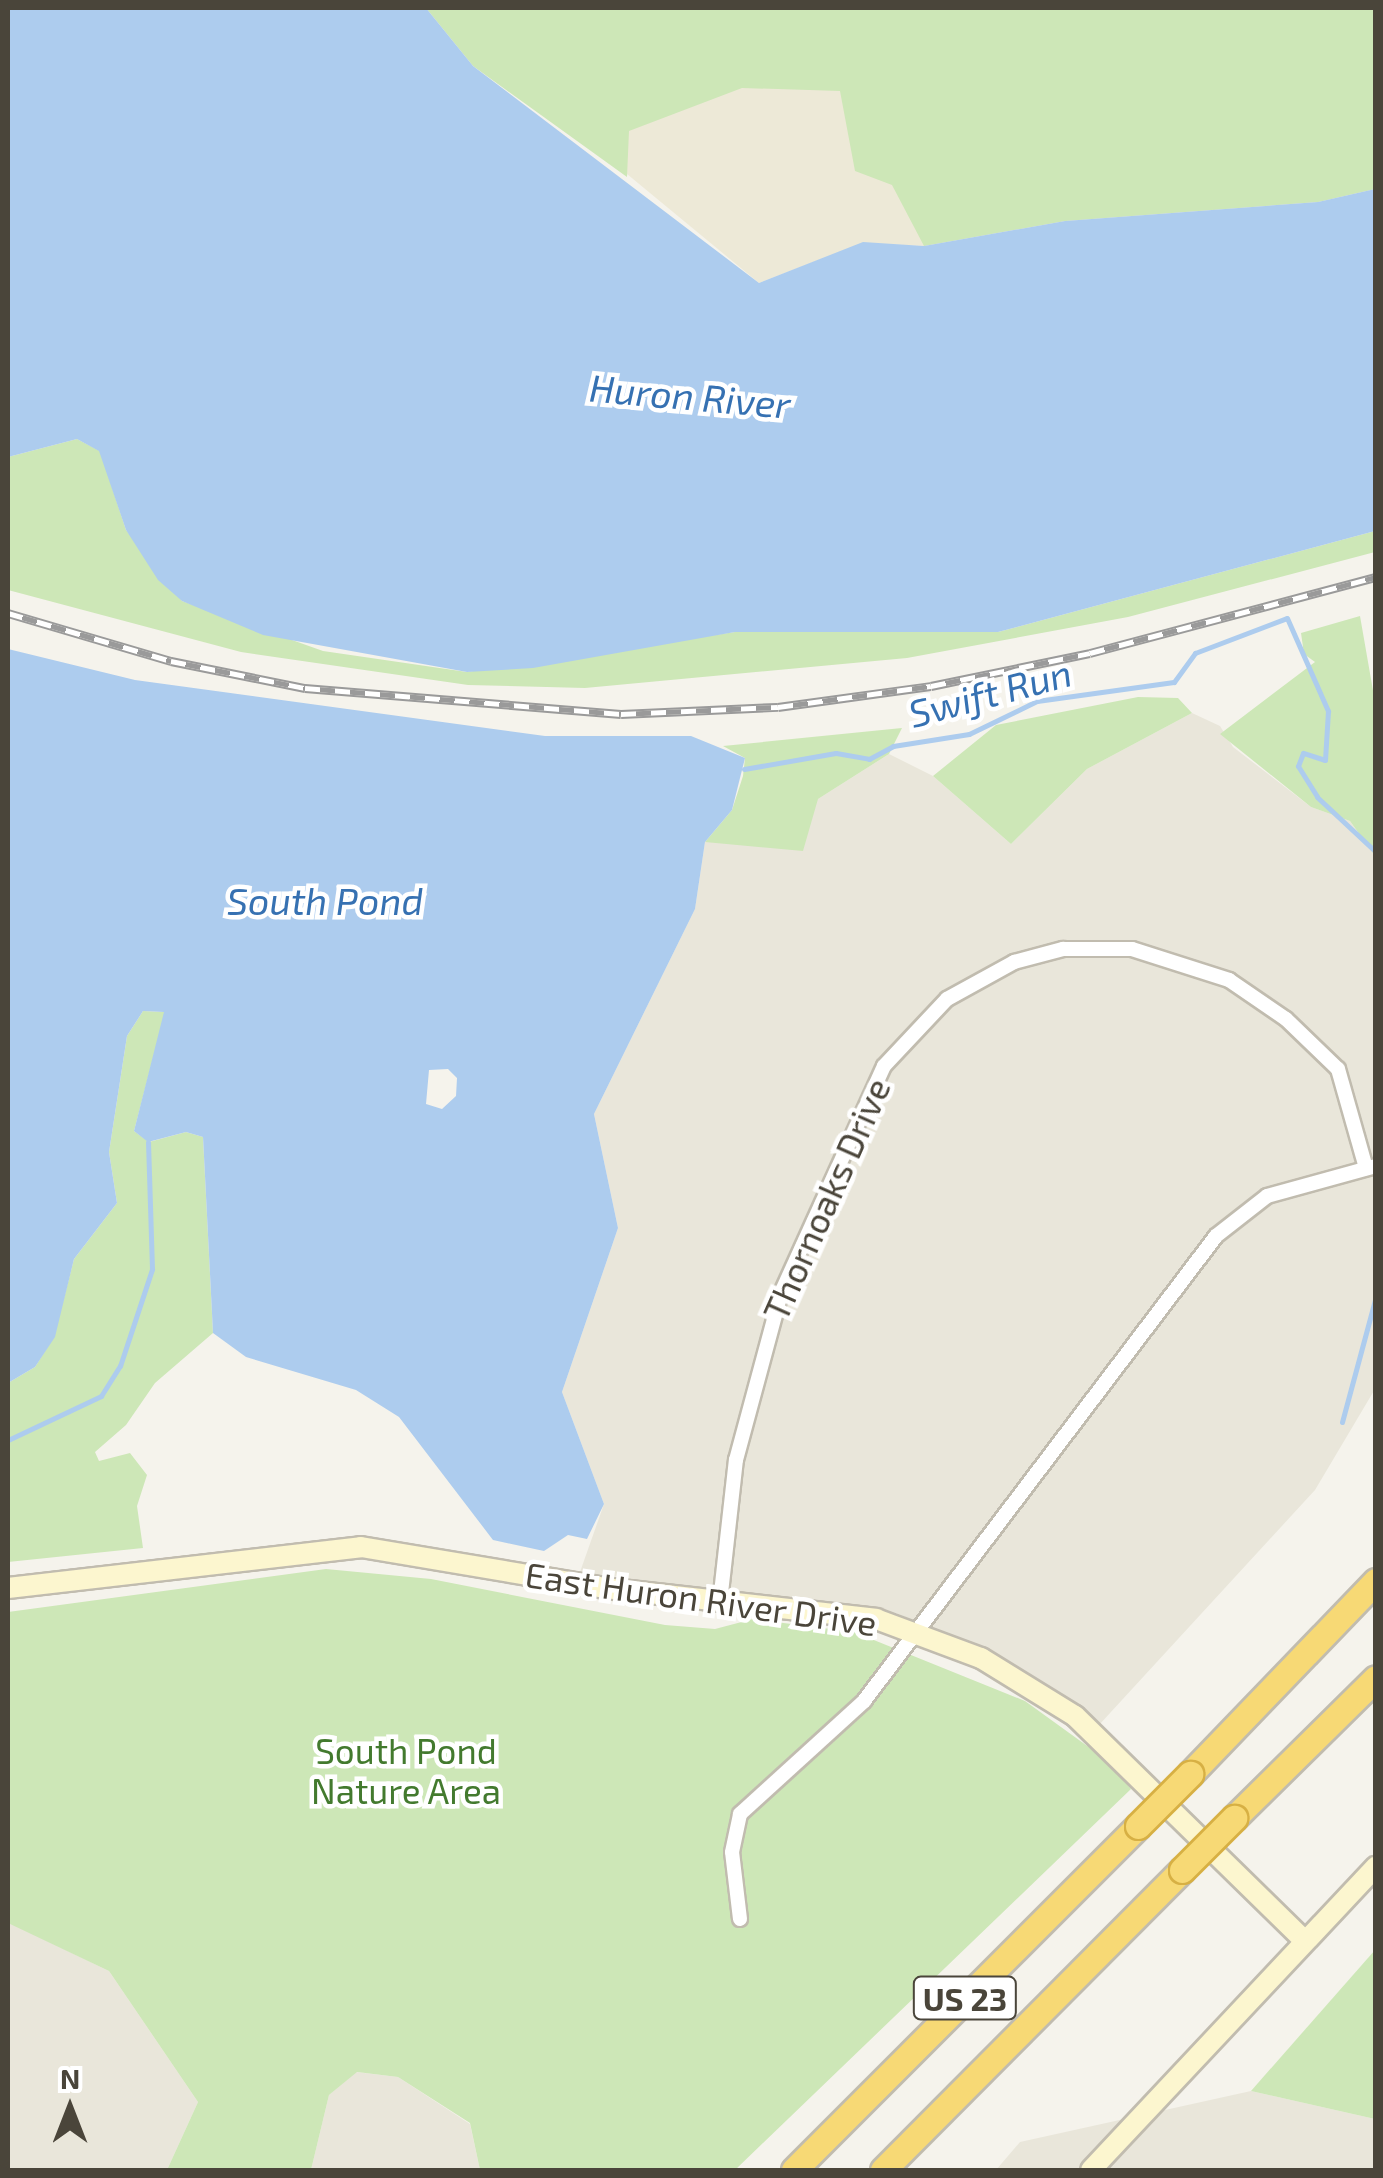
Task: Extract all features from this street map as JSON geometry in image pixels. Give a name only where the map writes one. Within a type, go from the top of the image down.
[{"type":"highway","name":"US 23","points":[[794,2170],[1190,1774],[1376,1581]]},
{"type":"highway","name":"US 23","points":[[883,2170],[1376,1678]]},
{"type":"main road","name":"East Huron River Drive","points":[[8,1588],[361,1548],[720,1602],[826,1611],[914,1631],[980,1658],[1075,1716],[1303,1939]]},
{"type":"main road","points":[[1091,2170],[1303,1939],[1376,1867]]},
{"type":"street","name":"Thornoaks Drive","points":[[720,1602],[736,1460],[781,1293],[884,1066],[947,999],[1014,962],[1063,949],[1132,949],[1215,974],[1286,1018],[1338,1069],[1370,1167]]},
{"type":"street","points":[[740,1919],[732,1852],[740,1814],[864,1701],[1216,1236],[1267,1196],[1370,1167]]},
{"type":"shaded area","points":[[426,8],[1375,8],[1375,189],[1318,202],[1065,221],[924,246],[863,243],[759,283]]},
{"type":"shaded area","points":[[1192,713],[1220,726],[1233,747],[1311,807],[1350,821],[1375,856],[1375,1389],[1315,1490],[1099,1725],[1000,1658],[896,1613],[580,1572],[604,1504],[562,1392],[618,1228],[594,1114],[695,909],[705,842],[818,799],[889,754],[933,776],[1011,844],[1087,769]]},
{"type":"shaded area","points":[[8,1922],[109,1971],[198,2102],[167,2170],[8,2170]]},
{"type":"shaded area","points":[[356,2072],[398,2077],[470,2124],[480,2170],[311,2170],[329,2095]]},
{"type":"shaded area","points":[[1251,2091],[1375,2119],[1375,2170],[996,2170],[1020,2142]]},
{"type":"green space","points":[[426,8],[1375,8],[1375,189],[1318,202],[1065,221],[924,246],[892,185],[855,171],[840,91],[742,88],[629,131],[627,177],[473,66]]},
{"type":"green space","points":[[77,439],[100,451],[126,530],[182,601],[323,651],[467,672],[735,632],[998,632],[1375,531],[1375,552],[1128,617],[907,658],[585,688],[468,685],[241,652],[8,590],[8,457]]},
{"type":"green space","points":[[1360,616],[1375,702],[1375,856],[1350,821],[1311,807],[1220,734],[1315,662],[1304,654],[1301,633]]},
{"type":"green space","points":[[1138,697],[1178,698],[1192,713],[1087,769],[1011,844],[933,776],[996,725]]},
{"type":"green space","points":[[902,728],[889,754],[818,799],[803,851],[705,842],[732,810],[743,776],[745,758],[723,746]]},
{"type":"green space","points":[[143,1011],[165,1012],[134,1131],[149,1142],[186,1132],[203,1137],[213,1333],[155,1383],[126,1425],[95,1452],[99,1461],[130,1453],[147,1475],[137,1506],[143,1548],[8,1562],[8,1383],[35,1367],[54,1337],[74,1259],[117,1203],[109,1152],[127,1036]]},
{"type":"green space","name":"South Pond Nature Area","points":[[326,1569],[431,1579],[665,1625],[715,1629],[753,1619],[854,1632],[1025,1701],[1108,1761],[1131,1789],[735,2170],[480,2170],[470,2123],[398,2077],[357,2072],[329,2095],[311,2170],[167,2170],[198,2102],[109,1971],[8,1923],[8,1612]]},
{"type":"green space","points":[[1375,1950],[1375,2119],[1251,2091]]},
{"type":"water","name":"Huron River","points":[[8,8],[426,8],[473,66],[759,283],[863,242],[924,246],[1065,221],[1318,202],[1375,189],[1375,531],[998,632],[735,632],[533,668],[467,672],[263,635],[182,601],[158,580],[126,530],[99,451],[77,439],[8,457]]},
{"type":"water","name":"South Pond","points":[[8,649],[135,680],[545,736],[691,736],[745,758],[732,810],[705,842],[695,909],[594,1114],[618,1228],[562,1392],[604,1504],[587,1539],[568,1535],[544,1551],[493,1540],[399,1417],[356,1390],[246,1357],[213,1333],[203,1137],[186,1132],[148,1142],[134,1131],[164,1012],[143,1011],[127,1036],[109,1152],[117,1203],[74,1259],[55,1337],[35,1367],[8,1383]],"holes":[[[448,1069],[457,1078],[456,1096],[442,1109],[426,1104],[429,1070]]]},
{"type":"waterway","name":"Swift Run","points":[[744,769],[836,753],[869,759],[893,746],[969,734],[1037,701],[1174,682],[1195,653],[1287,618],[1328,711],[1325,760],[1303,753],[1298,766],[1317,797],[1376,852]]},
{"type":"waterway","points":[[8,1440],[101,1396],[120,1366],[152,1269],[148,1142]]},
{"type":"waterway","name":"Swift Run","points":[[1342,1422],[1376,1296]]},
{"type":"railway","points":[[8,613],[171,661],[305,688],[621,714],[778,707],[931,686],[1090,653],[1376,577]]}]
